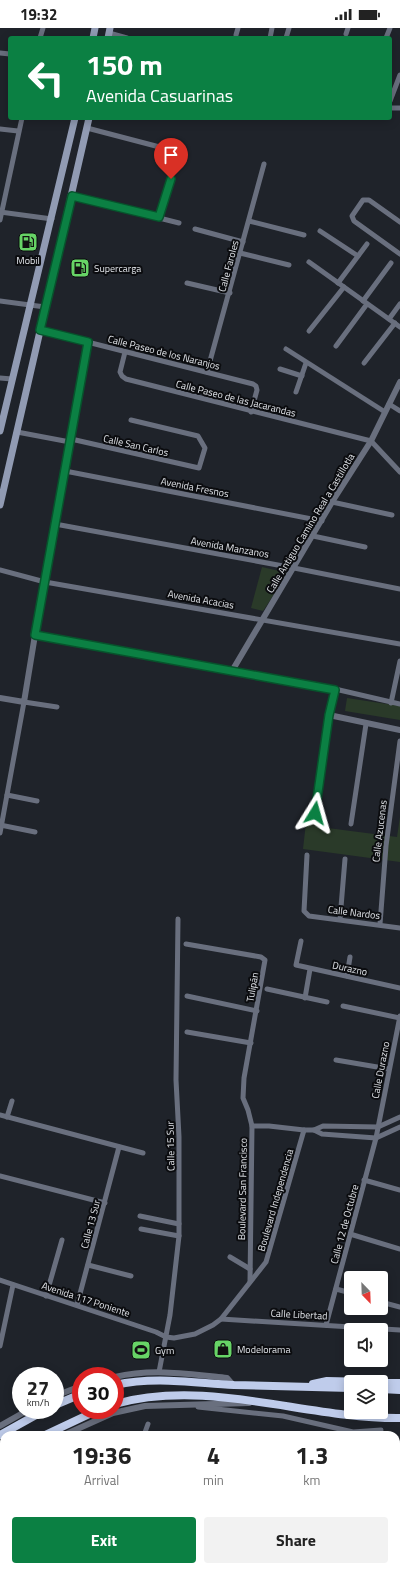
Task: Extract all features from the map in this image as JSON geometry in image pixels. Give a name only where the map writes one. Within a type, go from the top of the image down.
[{"type":"highway","points":[[124,1384],[156,1380],[233,1385],[344,1388]]},
{"type":"highway","points":[[303,1387],[327,1381],[344,1381]]},
{"type":"highway","points":[[388,1383],[400,1383]]},
{"type":"highway","points":[[388,1389],[400,1390]]},
{"type":"highway","points":[[124,1402],[149,1398],[184,1396],[256,1403],[344,1415],[400,1419]]},
{"type":"highway","points":[[7,1431],[29,1419]]},
{"type":"highway","points":[[53,1431],[78,1419]]},
{"type":"main road","points":[[0,431],[29,304],[52,219],[75,120]]},
{"type":"main road","points":[[0,505],[89,120]]},
{"type":"street","points":[[236,35],[238,28]]},
{"type":"street","points":[[346,34],[348,28]]},
{"type":"street","points":[[109,33],[120,36]]},
{"type":"street","points":[[392,96],[400,75]]},
{"type":"street","points":[[0,220],[21,120]]},
{"type":"street","points":[[87,128],[171,150]]},
{"type":"street","points":[[0,129],[18,131]]},
{"type":"street","name":"Calle Faroles","points":[[207,372],[230,294],[264,164]]},
{"type":"street","points":[[159,217],[171,179]]},
{"type":"street","points":[[72,196],[179,223]]},
{"type":"street","points":[[400,222],[369,200],[363,200],[352,216],[354,221],[400,254]]},
{"type":"street","points":[[1,212],[52,219]]},
{"type":"street","points":[[249,221],[304,235]]},
{"type":"street","points":[[195,229],[243,242]]},
{"type":"street","points":[[320,231],[358,256]]},
{"type":"street","points":[[338,283],[367,244]]},
{"type":"street","points":[[240,253],[289,265]]},
{"type":"street","points":[[309,262],[400,327]]},
{"type":"street","points":[[336,346],[391,263]]},
{"type":"street","points":[[187,283],[230,294]]},
{"type":"street","points":[[309,331],[344,287]]},
{"type":"street","points":[[0,301],[45,307]]},
{"type":"street","points":[[389,319],[400,304]]},
{"type":"street","points":[[364,363],[395,323]]},
{"type":"street","name":"Calle Paseo de los Naranjos","points":[[40,330],[207,372],[256,386],[257,390],[251,412]]},
{"type":"street","points":[[0,833],[88,342]]},
{"type":"street","points":[[286,349],[385,412]]},
{"type":"street","name":"Calle Paseo de las Jacarandas","points":[[125,352],[120,372],[122,376],[251,412],[371,441]]},
{"type":"street","points":[[296,392],[306,363]]},
{"type":"street","points":[[280,369],[302,376]]},
{"type":"street","points":[[0,378],[12,379]]},
{"type":"street","name":"Calle Antiguo Camino Real a Castillotla","points":[[232,671],[322,522],[332,502],[371,441],[400,382]]},
{"type":"street","points":[[389,404],[400,411]]},
{"type":"street","name":"Calle San Carlos","points":[[17,432],[71,441],[198,469],[204,448],[198,436],[131,420]]},
{"type":"street","points":[[371,441],[400,472]]},
{"type":"street","name":"Avenida Fresnos","points":[[65,471],[322,522]]},
{"type":"street","points":[[332,502],[392,515]]},
{"type":"street","name":"Avenida Manzanos","points":[[55,524],[294,568],[400,590]]},
{"type":"street","points":[[313,536],[365,547]]},
{"type":"street","name":"Avenida Acacias","points":[[0,570],[45,582],[264,619],[400,644]]},
{"type":"street","points":[[35,635],[335,690],[400,704]]},
{"type":"street","points":[[391,703],[400,661]]},
{"type":"street","points":[[315,813],[329,715],[335,690]]},
{"type":"street","points":[[0,698],[57,707]]},
{"type":"street","points":[[329,715],[400,730]]},
{"type":"street","points":[[351,824],[366,724]]},
{"type":"street","name":"Calle Azucenas","points":[[380,924],[386,846],[400,740]]},
{"type":"street","points":[[7,796],[37,801]]},
{"type":"street","points":[[1,825],[35,832]]},
{"type":"street","name":"Calle Nardos","points":[[307,855],[305,914],[309,916],[380,924],[400,928]]},
{"type":"street","points":[[340,919],[345,859]]},
{"type":"street","name":"Calle 15 Sur","points":[[159,1372],[166,1337],[179,1236],[179,1137],[176,1080],[178,919]]},
{"type":"street","name":"Durazno","points":[[301,941],[296,965],[400,987]]},
{"type":"street","name":"Tulipán","points":[[186,944],[264,958],[266,962],[244,1078],[243,1098]]},
{"type":"street","points":[[347,976],[350,957]]},
{"type":"street","points":[[305,998],[310,969]]},
{"type":"street","points":[[400,980],[400,987]]},
{"type":"street","points":[[267,989],[327,1002]]},
{"type":"street","points":[[187,996],[256,1011]]},
{"type":"street","points":[[343,1006],[400,1017]]},
{"type":"street","name":"Calle Durazno","points":[[378,1127],[400,1017]]},
{"type":"street","points":[[188,1032],[251,1043]]},
{"type":"street","points":[[336,1060],[390,1069]]},
{"type":"street","name":"Boulevard San Francisco","points":[[243,1098],[251,1117],[252,1126],[250,1282]]},
{"type":"street","points":[[7,1117],[12,1101]]},
{"type":"street","points":[[0,1115],[143,1153]]},
{"type":"street","points":[[252,1126],[269,1126],[304,1130],[314,1130],[322,1126],[378,1127],[400,1117]]},
{"type":"street","name":"Calle 12 de Octubre","points":[[326,1325],[378,1127]]},
{"type":"street","points":[[314,1130],[322,1134],[376,1138],[400,1127]]},
{"type":"street","name":"Boulevard Independencia","points":[[166,1337],[174,1338],[195,1334],[221,1319],[266,1262],[269,1256],[304,1130]]},
{"type":"street","name":"Calle 13 Sur","points":[[77,1305],[119,1147]]},
{"type":"street","points":[[0,1176],[105,1203]]},
{"type":"street","points":[[364,1180],[400,1190]]},
{"type":"street","points":[[140,1216],[179,1224]]},
{"type":"street","points":[[141,1229],[179,1236]]},
{"type":"street","points":[[350,1234],[400,1249]]},
{"type":"street","points":[[46,1296],[62,1240]]},
{"type":"street","points":[[230,1257],[250,1269]]},
{"type":"street","points":[[88,1265],[130,1276]]},
{"type":"street","name":"Avenida 117 Poniente","points":[[0,1280],[156,1332],[166,1337]]},
{"type":"street","points":[[0,1343],[13,1285]]},
{"type":"street","points":[[336,1289],[344,1291]]},
{"type":"street","points":[[388,1304],[400,1307]]},
{"type":"street","name":"Calle Libertad","points":[[221,1319],[400,1330]]},
{"type":"street","points":[[124,1376],[159,1372],[227,1378],[233,1385]]},
{"type":"street","points":[[193,1406],[256,1403]]},
{"type":"street","points":[[72,1431],[102,1417],[130,1409],[162,1404],[283,1416],[345,1431]]},
{"type":"street","points":[[0,1426],[12,1419]]},
{"type":"street","points":[[145,1431],[148,1424]]},
{"type":"street","points":[[372,1431],[381,1430]]},
{"type":"green space","points":[[262,567],[288,573],[263,611],[251,608]]},
{"type":"green space","points":[[347,698],[400,706],[400,720],[345,711]]},
{"type":"green space","points":[[307,814],[321,816],[320,827],[397,837],[400,817],[400,862],[303,849]]},
{"type":"place","name":"Mobil","points":[[28,242]]},
{"type":"place","name":"Supercarga","points":[[80,268]]},
{"type":"place","name":"Modelorama","points":[[223,1349]]},
{"type":"place","name":"Gym","points":[[141,1350]]},
{"type":"route","points":[[171,179],[159,217],[72,196],[40,330],[88,342],[35,635],[335,690],[329,715],[315,813]]}]
